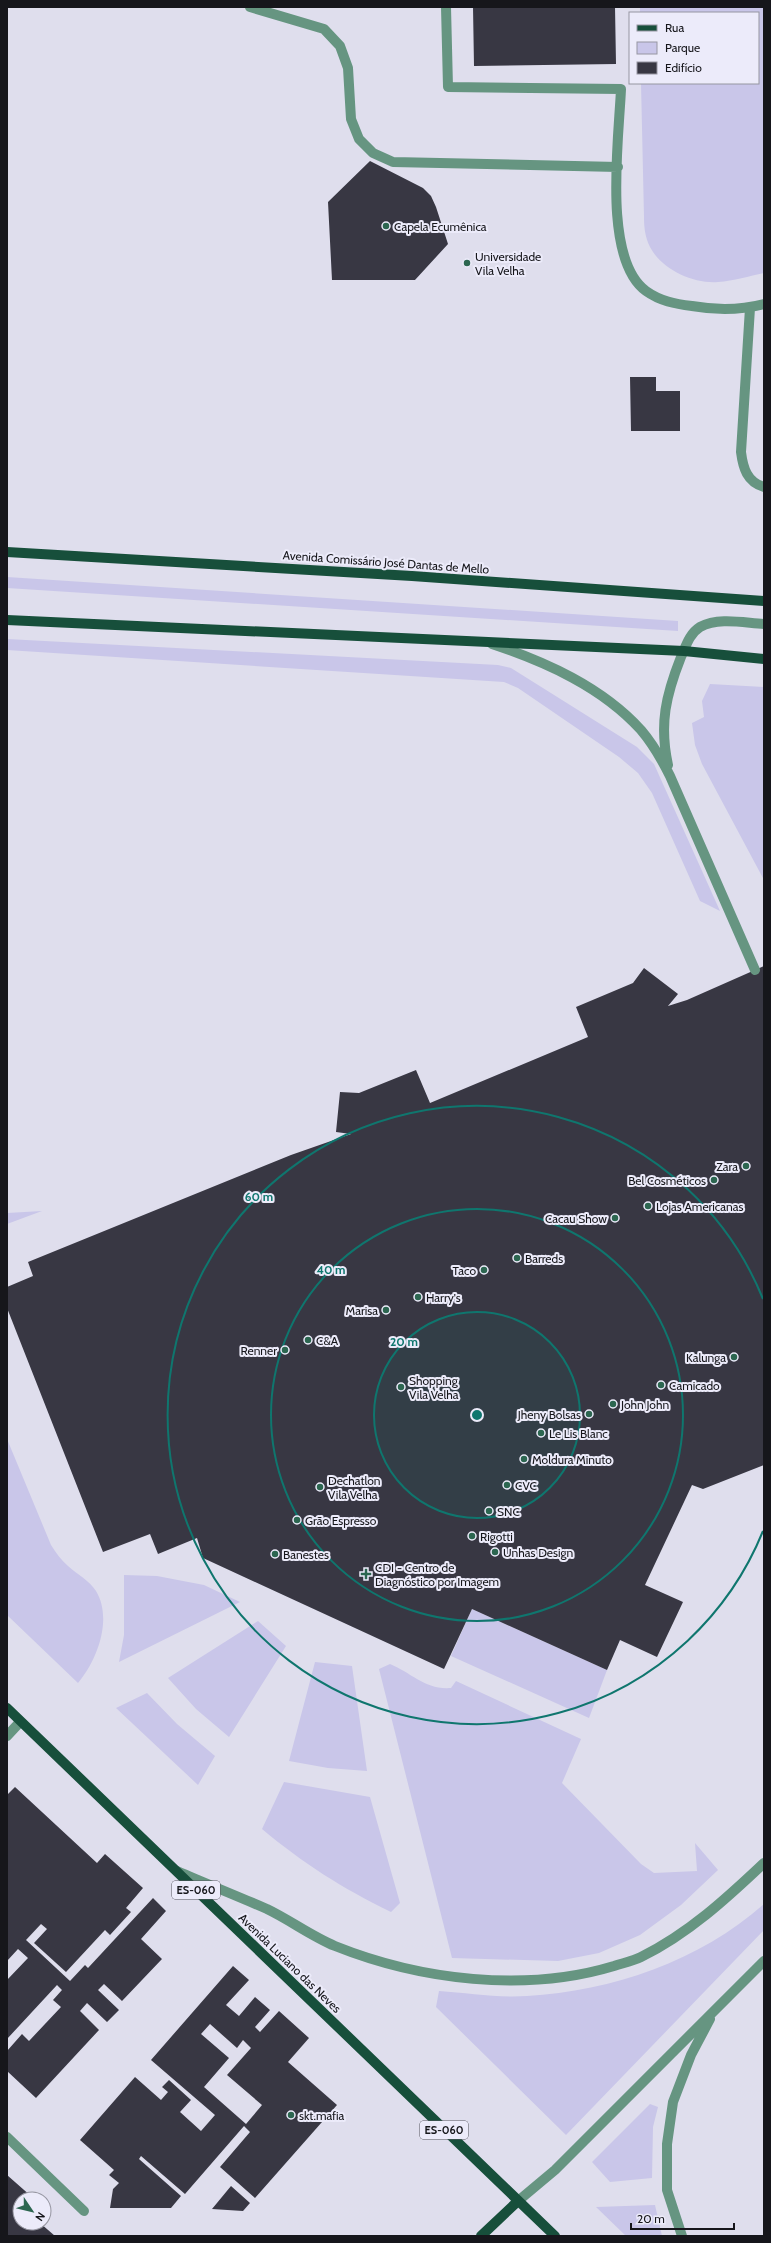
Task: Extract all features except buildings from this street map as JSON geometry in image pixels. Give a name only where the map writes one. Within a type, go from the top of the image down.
[{"type":"main road","name":"Avenida Comissário José Dantas de Mello","points":[[7,552],[436,578],[764,601]]},
{"type":"main road","points":[[7,620],[684,651],[764,659]]},
{"type":"main road","name":"Avenida Luciano das Neves","points":[[7,1708],[555,2236]]},
{"type":"main road","points":[[481,2236],[518,2201]]},
{"type":"street","points":[[250,7],[324,29],[340,46],[348,68],[351,118],[360,140],[373,153],[386,159],[393,162],[413,163],[618,167]]},
{"type":"street","points":[[446,7],[448,87],[621,89],[617,226],[631,272],[646,290],[670,304],[705,308],[750,308],[764,304]]},
{"type":"street","points":[[750,308],[741,452],[743,466],[749,478],[764,486]]},
{"type":"street","points":[[670,776],[664,746],[665,708],[669,687],[688,638],[700,627],[720,621],[764,624]]},
{"type":"street","points":[[484,641],[526,655],[556,669],[609,702],[641,730],[655,748],[670,776],[755,970]]},
{"type":"street","points":[[7,1736],[20,1722]]},
{"type":"street","points":[[175,1871],[267,1910],[334,1945],[384,1963],[428,1973],[476,1979],[530,1980],[566,1977],[602,1969],[640,1958],[679,1936],[764,1862]]},
{"type":"street","points":[[518,2201],[556,2170],[764,1961]]},
{"type":"street","points":[[682,2236],[667,2190],[667,2144],[673,2102],[691,2055],[715,2009]]},
{"type":"street","points":[[7,2137],[84,2211]]},
{"type":"green space","points":[[640,7],[764,7],[764,273],[736,280],[708,282],[688,278],[679,274],[655,255],[647,240],[644,221],[641,84],[759,84],[759,12],[640,12]]},
{"type":"green space","points":[[7,577],[678,621],[678,631],[7,588]]},
{"type":"green space","points":[[7,639],[498,665],[511,668],[637,747],[654,764],[720,911],[700,901],[652,793],[638,773],[619,757],[518,688],[504,682],[7,650]]},
{"type":"green space","points":[[710,684],[764,687],[764,880],[702,764],[695,745],[692,723],[704,717],[702,701]]},
{"type":"green space","points":[[42,1211],[7,1224],[7,1213]]},
{"type":"green space","points":[[7,1439],[51,1545],[65,1564],[93,1587],[101,1602],[103,1627],[97,1652],[85,1674],[78,1683],[7,1615]]},
{"type":"green space","points":[[124,1575],[157,1576],[204,1585],[240,1602],[119,1662],[124,1635]]},
{"type":"green space","points":[[472,1609],[607,1670],[589,1718],[451,1656]]},
{"type":"green space","points":[[258,1621],[286,1646],[229,1737],[196,1709],[168,1678]]},
{"type":"green space","points":[[315,1662],[352,1666],[367,1771],[328,1768],[289,1761]]},
{"type":"green space","points":[[390,1664],[426,1684],[442,1688],[451,1688],[456,1681],[581,1739],[562,1783],[641,1864],[654,1873],[697,1871],[695,1843],[718,1870],[681,1905],[640,1935],[599,1953],[558,1961],[452,1958],[379,1669]]},
{"type":"green space","points":[[147,1693],[177,1724],[215,1756],[198,1785],[116,1708]]},
{"type":"green space","points":[[284,1782],[370,1797],[400,1903],[391,1912],[324,1875],[262,1829]]},
{"type":"green space","points":[[764,1904],[764,1930],[566,2135],[436,2007],[439,1991],[494,1996],[527,1996],[591,1988],[622,1980],[653,1970],[712,1942],[739,1924]]},
{"type":"green space","points":[[650,2104],[658,2107],[653,2127],[652,2178],[610,2182],[592,2162]]},
{"type":"green space","points":[[655,2205],[662,2236],[626,2236],[596,2207]]},
{"type":"place","name":"Capela Ecumênica","points":[[386,226]]},
{"type":"place","name":"Universidade Vila Velha","points":[[467,263]]},
{"type":"place","name":"Zara","points":[[746,1166]]},
{"type":"place","name":"Bel Cosméticos","points":[[714,1180]]},
{"type":"place","name":"Lojas Americanas","points":[[648,1206]]},
{"type":"place","name":"Cacau Show","points":[[615,1218]]},
{"type":"place","name":"Barreds","points":[[517,1258]]},
{"type":"place","name":"Taco","points":[[484,1270]]},
{"type":"place","name":"Harry's","points":[[418,1297]]},
{"type":"place","name":"Marisa","points":[[386,1310]]},
{"type":"place","name":"C&A","points":[[308,1340]]},
{"type":"place","name":"Renner","points":[[285,1350]]},
{"type":"place","name":"Kalunga","points":[[734,1357]]},
{"type":"place","name":"Camicado","points":[[661,1385]]},
{"type":"place","name":"Shopping Vila Velha","points":[[401,1387]]},
{"type":"place","name":"John John","points":[[613,1404]]},
{"type":"place","name":"Jheny Bolsas","points":[[589,1414]]},
{"type":"place","name":"Le Lis Blanc","points":[[541,1433]]},
{"type":"place","name":"Moldura Minuto","points":[[524,1459]]},
{"type":"place","name":"CVC","points":[[507,1485]]},
{"type":"place","name":"Dechatlon Vila Velha","points":[[320,1487]]},
{"type":"place","name":"SNC","points":[[489,1511]]},
{"type":"place","name":"Grão Espresso","points":[[297,1520]]},
{"type":"place","name":"Rigotti","points":[[472,1536]]},
{"type":"place","name":"Unhas Design","points":[[495,1552]]},
{"type":"place","name":"Banestes","points":[[275,1554]]},
{"type":"place","name":"CDI - Centro de Diagnóstico por Imagem","points":[[366,1574]]},
{"type":"place","name":"skt.mafia","points":[[291,2115]]}]
